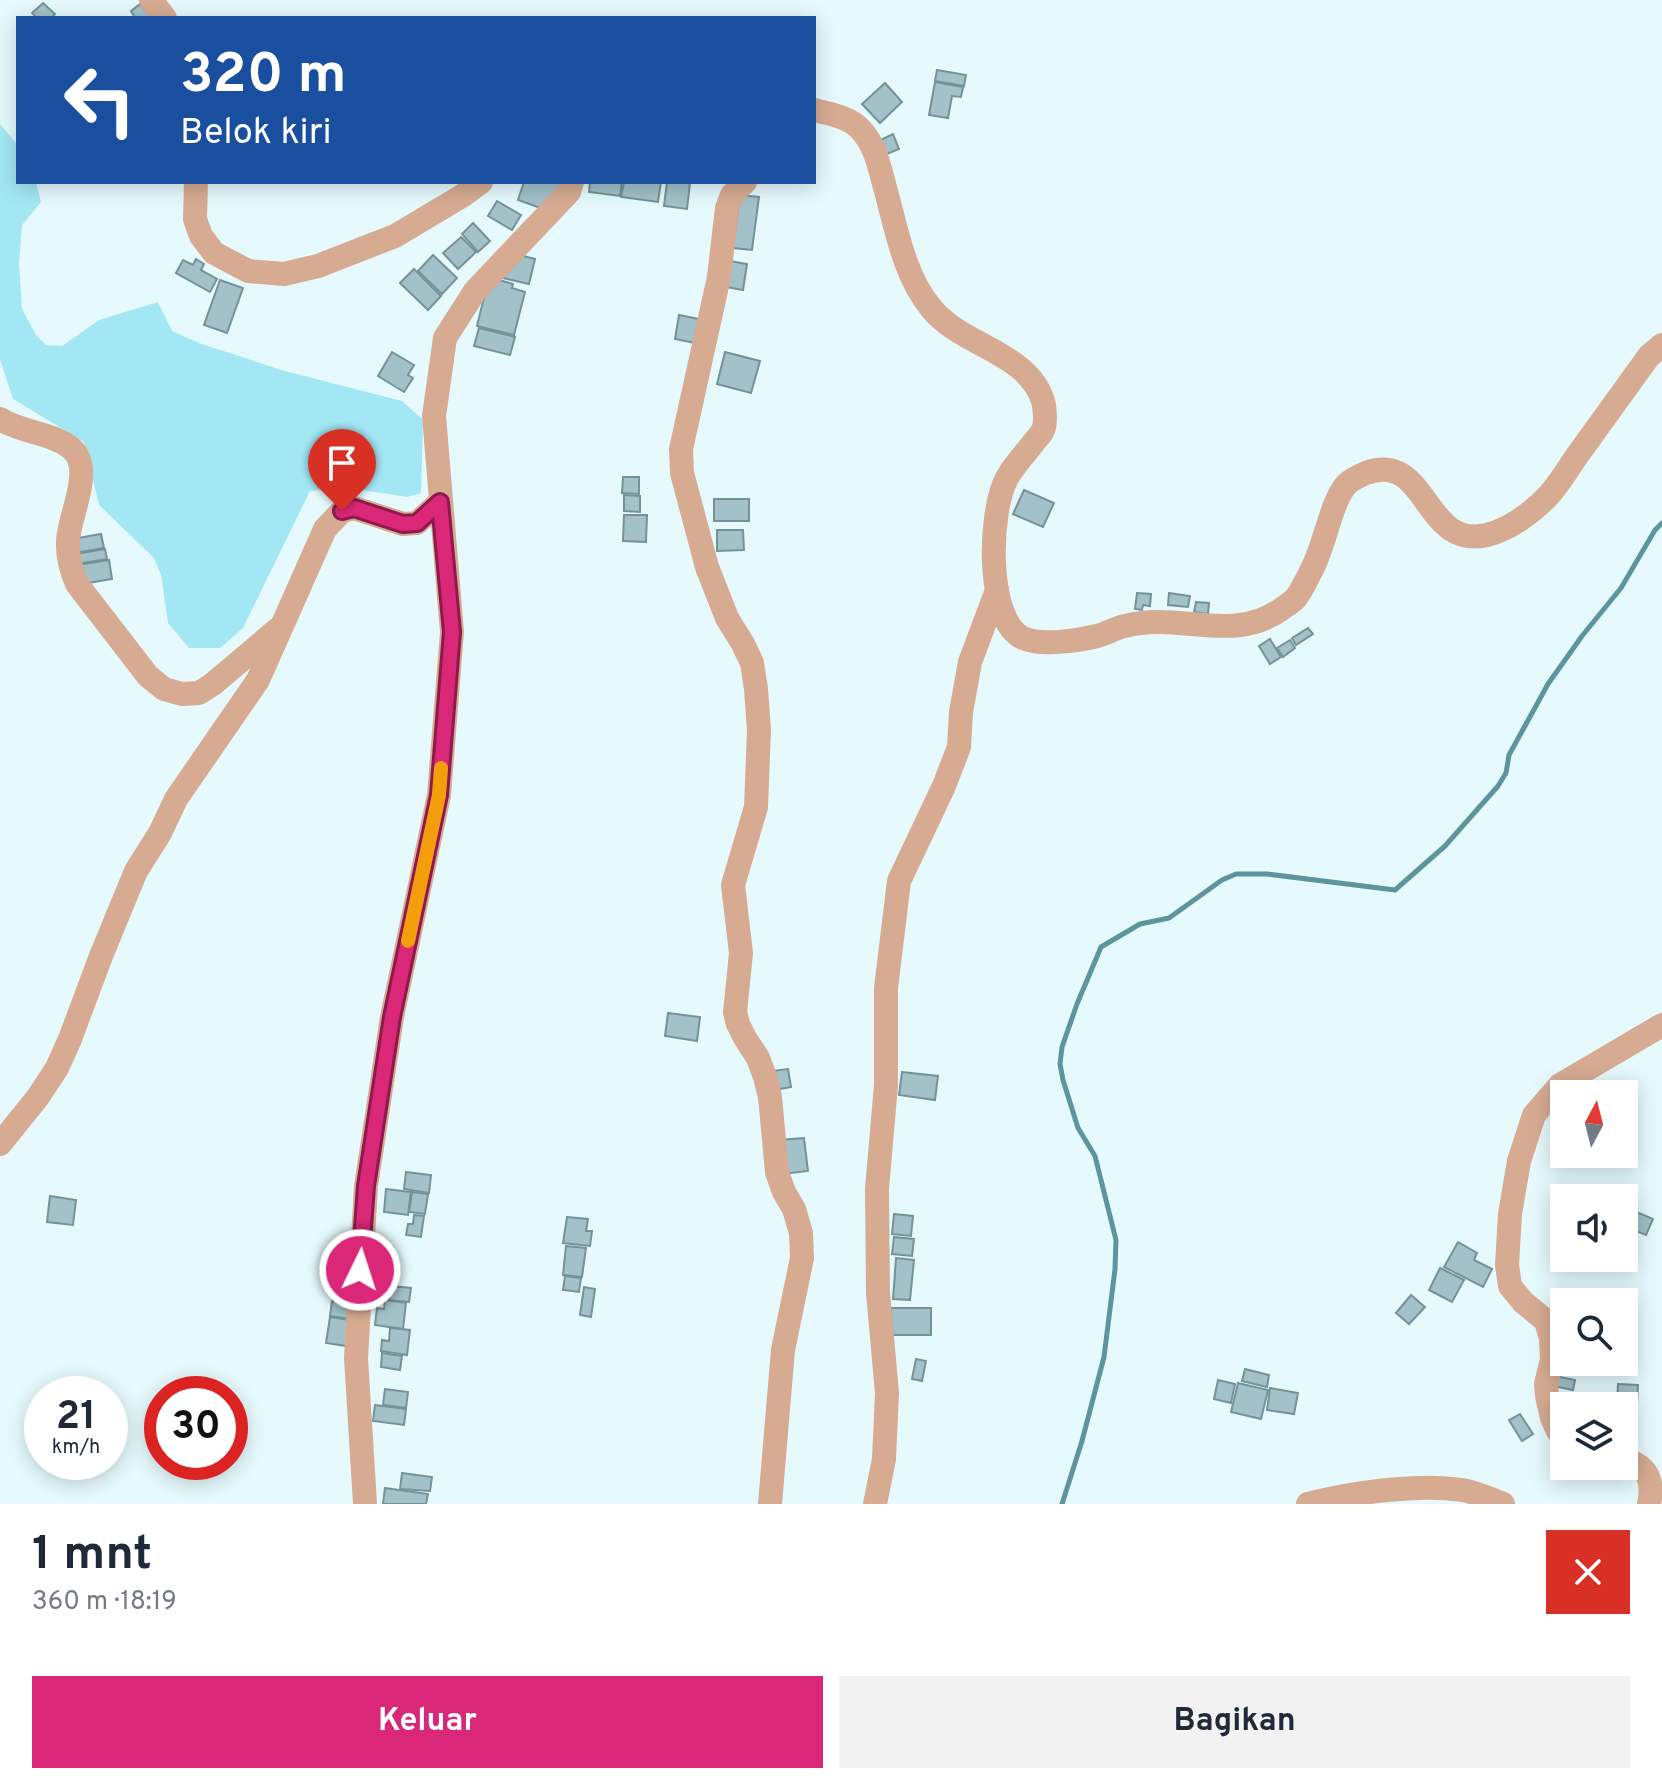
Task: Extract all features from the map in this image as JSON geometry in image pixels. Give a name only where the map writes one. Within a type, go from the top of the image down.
[{"type":"street","points":[[151,0],[163,16]]},
{"type":"street","points":[[816,111],[845,119],[860,128],[875,151],[907,269],[931,309],[963,336],[1009,360],[1031,378],[1044,403],[1043,430],[1006,479],[994,518],[993,553],[997,590],[1005,619],[1020,637],[1042,643],[1096,637],[1127,625],[1168,621],[1239,627],[1272,616],[1295,598],[1317,561],[1345,485],[1376,469],[1404,475],[1421,493],[1439,521],[1452,531],[1484,536],[1513,525],[1549,495],[1649,356],[1662,345]]},
{"type":"street","points":[[196,184],[195,219],[201,236],[214,253],[248,271],[284,274],[318,266],[395,236],[478,184]]},
{"type":"street","points":[[365,1504],[356,1358],[366,1186],[392,1017],[439,795],[452,632],[434,416],[445,338],[475,291],[569,192],[571,184]]},
{"type":"street","points":[[743,184],[732,195],[727,208],[719,277],[681,449],[682,473],[707,567],[727,618],[752,663],[756,689],[759,730],[756,807],[733,885],[741,953],[735,1012],[741,1031],[758,1058],[765,1077],[770,1097],[777,1172],[794,1209],[802,1246],[783,1350],[770,1504]]},
{"type":"street","points":[[0,419],[59,441],[73,450],[81,462],[81,478],[68,539],[71,570],[77,584],[148,676],[164,689],[182,694],[199,693],[283,624]]},
{"type":"street","points":[[0,1144],[57,1068],[136,871],[160,833],[176,799],[258,680],[325,529],[342,511],[354,508],[403,524],[417,523],[440,502]]},
{"type":"street","points":[[875,1504],[884,1459],[887,1393],[878,1293],[877,1189],[886,1085],[886,988],[899,881],[959,747],[961,712],[970,662],[997,590]]},
{"type":"street","points":[[1550,1409],[1546,1384],[1552,1349],[1546,1321],[1523,1302],[1510,1286],[1507,1265],[1510,1214],[1519,1161],[1534,1115],[1560,1085],[1662,1025]]},
{"type":"street","points":[[1638,1464],[1647,1473],[1651,1492],[1649,1504]]},
{"type":"street","points":[[1308,1504],[1345,1496],[1435,1487],[1465,1490],[1503,1504]]},
{"type":"shaded area","points":[[0,124],[16,143],[16,184],[36,184],[41,202],[22,225],[19,264],[22,309],[36,335],[46,345],[62,346],[99,320],[158,302],[172,331],[199,343],[281,370],[402,401],[423,420],[421,493],[407,497],[343,487],[310,491],[243,628],[220,648],[189,648],[168,623],[161,575],[154,558],[99,505],[84,442],[13,399],[0,360]]},
{"type":"building","points":[[43,3],[55,14],[35,16],[32,13]]},
{"type":"building","points":[[140,4],[150,16],[134,16],[131,11]]},
{"type":"building","points":[[937,70],[966,75],[964,86],[935,81]]},
{"type":"building","points":[[935,82],[963,87],[961,97],[952,96],[948,118],[929,115]]},
{"type":"building","points":[[885,83],[902,102],[880,123],[862,104]]},
{"type":"building","points":[[893,134],[899,149],[882,156],[876,142]]},
{"type":"building","points":[[523,184],[562,184],[543,209],[518,200]]},
{"type":"building","points":[[590,184],[622,184],[620,196],[589,192]]},
{"type":"building","points":[[624,184],[661,184],[658,202],[621,197]]},
{"type":"building","points":[[667,184],[690,184],[687,209],[664,206]]},
{"type":"building","points":[[740,195],[759,197],[752,250],[733,248]]},
{"type":"building","points":[[497,201],[521,215],[512,230],[488,216]]},
{"type":"building","points":[[473,223],[490,241],[478,252],[462,234]]},
{"type":"building","points":[[461,237],[476,252],[458,269],[443,253]]},
{"type":"building","points":[[516,254],[535,259],[529,284],[503,278]]},
{"type":"building","points":[[433,255],[457,278],[442,294],[418,271]]},
{"type":"building","points":[[196,259],[204,264],[201,270],[217,279],[210,292],[176,273],[183,260],[193,265]]},
{"type":"building","points":[[730,261],[747,264],[743,290],[726,287]]},
{"type":"building","points":[[414,269],[441,296],[428,310],[400,283]]},
{"type":"building","points":[[489,277],[513,284],[512,288],[525,292],[514,335],[477,326]]},
{"type":"building","points":[[220,280],[243,288],[227,333],[204,325]]},
{"type":"building","points":[[679,315],[704,320],[700,344],[675,339]]},
{"type":"building","points":[[479,328],[515,337],[510,355],[474,346]]},
{"type":"building","points":[[392,352],[414,365],[408,375],[413,378],[404,392],[378,376]]},
{"type":"building","points":[[725,352],[760,361],[751,393],[717,384]]},
{"type":"building","points":[[623,477],[639,477],[639,494],[622,493]]},
{"type":"building","points":[[1024,490],[1054,503],[1043,527],[1013,514]]},
{"type":"building","points":[[624,495],[640,496],[640,512],[624,511]]},
{"type":"building","points":[[714,499],[749,499],[749,521],[714,521]]},
{"type":"building","points":[[624,515],[647,515],[646,542],[623,541]]},
{"type":"building","points":[[717,530],[743,530],[744,550],[717,551]]},
{"type":"building","points":[[101,534],[104,548],[75,553],[72,539]]},
{"type":"building","points":[[105,549],[107,559],[77,564],[75,554]]},
{"type":"building","points":[[109,560],[112,579],[82,584],[78,565]]},
{"type":"building","points":[[1137,593],[1151,594],[1150,606],[1135,609]]},
{"type":"building","points":[[1169,593],[1190,596],[1188,607],[1168,605]]},
{"type":"building","points":[[1196,602],[1209,603],[1208,614],[1194,612]]},
{"type":"building","points":[[1308,628],[1313,634],[1296,645],[1292,638]]},
{"type":"building","points":[[1270,639],[1281,657],[1270,664],[1259,646]]},
{"type":"building","points":[[1290,640],[1295,648],[1283,657],[1277,648]]},
{"type":"building","points":[[668,1013],[700,1017],[697,1041],[665,1036]]},
{"type":"building","points":[[788,1069],[791,1087],[775,1090],[772,1071]]},
{"type":"building","points":[[902,1072],[938,1076],[935,1100],[899,1095]]},
{"type":"building","points":[[804,1138],[808,1171],[783,1174],[779,1140]]},
{"type":"building","points":[[406,1172],[431,1175],[429,1193],[404,1189]]},
{"type":"building","points":[[386,1189],[411,1192],[408,1215],[384,1212]]},
{"type":"building","points":[[412,1192],[428,1194],[425,1214],[409,1212]]},
{"type":"building","points":[[50,1196],[76,1200],[73,1225],[47,1222]]},
{"type":"building","points":[[1638,1213],[1653,1219],[1646,1235],[1638,1232]]},
{"type":"building","points":[[894,1214],[913,1216],[911,1236],[892,1234]]},
{"type":"building","points":[[414,1215],[424,1216],[421,1237],[406,1235],[408,1224],[413,1224]]},
{"type":"building","points":[[567,1217],[588,1219],[586,1231],[592,1231],[590,1246],[563,1243]]},
{"type":"building","points":[[894,1237],[914,1239],[912,1256],[892,1254]]},
{"type":"building","points":[[1458,1242],[1477,1253],[1474,1260],[1492,1269],[1483,1287],[1444,1267]]},
{"type":"building","points":[[566,1246],[586,1248],[582,1277],[563,1275]]},
{"type":"building","points":[[896,1258],[914,1260],[910,1300],[893,1299]]},
{"type":"building","points":[[1440,1268],[1464,1280],[1452,1302],[1429,1290]]},
{"type":"building","points":[[565,1276],[581,1278],[579,1292],[563,1290]]},
{"type":"building","points":[[391,1286],[411,1288],[409,1302],[389,1300]]},
{"type":"building","points":[[584,1287],[595,1289],[591,1317],[580,1315]]},
{"type":"building","points":[[342,1292],[352,1294],[349,1319],[330,1316],[332,1301],[340,1302]]},
{"type":"building","points":[[1411,1295],[1425,1307],[1409,1324],[1396,1313]]},
{"type":"building","points":[[385,1300],[406,1303],[403,1329],[375,1325],[377,1308],[384,1309]]},
{"type":"building","points":[[891,1308],[931,1308],[931,1335],[891,1335]]},
{"type":"building","points":[[330,1317],[350,1320],[346,1346],[326,1343]]},
{"type":"building","points":[[390,1328],[410,1330],[407,1355],[381,1351],[382,1340],[389,1341]]},
{"type":"building","points":[[382,1353],[402,1356],[400,1370],[381,1367]]},
{"type":"building","points":[[916,1359],[926,1361],[922,1381],[912,1379]]},
{"type":"building","points":[[1245,1369],[1269,1375],[1267,1387],[1242,1381]]},
{"type":"building","points":[[1555,1376],[1575,1380],[1573,1390],[1553,1386]]},
{"type":"building","points":[[1218,1380],[1235,1384],[1231,1403],[1214,1399]]},
{"type":"building","points":[[1238,1383],[1268,1390],[1261,1419],[1231,1412]]},
{"type":"building","points":[[1618,1384],[1638,1385],[1638,1392],[1618,1392]]},
{"type":"building","points":[[1270,1388],[1298,1393],[1294,1414],[1267,1410]]},
{"type":"building","points":[[385,1389],[408,1392],[406,1408],[383,1405]]},
{"type":"building","points":[[375,1405],[406,1409],[404,1425],[373,1421]]},
{"type":"building","points":[[1520,1414],[1533,1434],[1522,1441],[1509,1420]]},
{"type":"building","points":[[402,1473],[432,1477],[430,1491],[400,1489]]},
{"type":"building","points":[[385,1488],[428,1494],[426,1504],[383,1504]]},
{"type":"waterway","points":[[1062,1504],[1104,1357],[1115,1269],[1116,1240],[1095,1156],[1078,1128],[1060,1064],[1062,1047],[1077,1004],[1101,947],[1140,924],[1169,918],[1222,880],[1236,874],[1267,874],[1395,890],[1445,846],[1498,786],[1506,773],[1509,755],[1548,684],[1621,588],[1662,523]]},
{"type":"slow traffic","points":[[408,941],[439,795],[441,768]]},
{"type":"route","points":[[342,511],[354,508],[403,524],[417,523],[440,502],[452,632],[439,795],[392,1017],[366,1186],[360,1270]]}]
